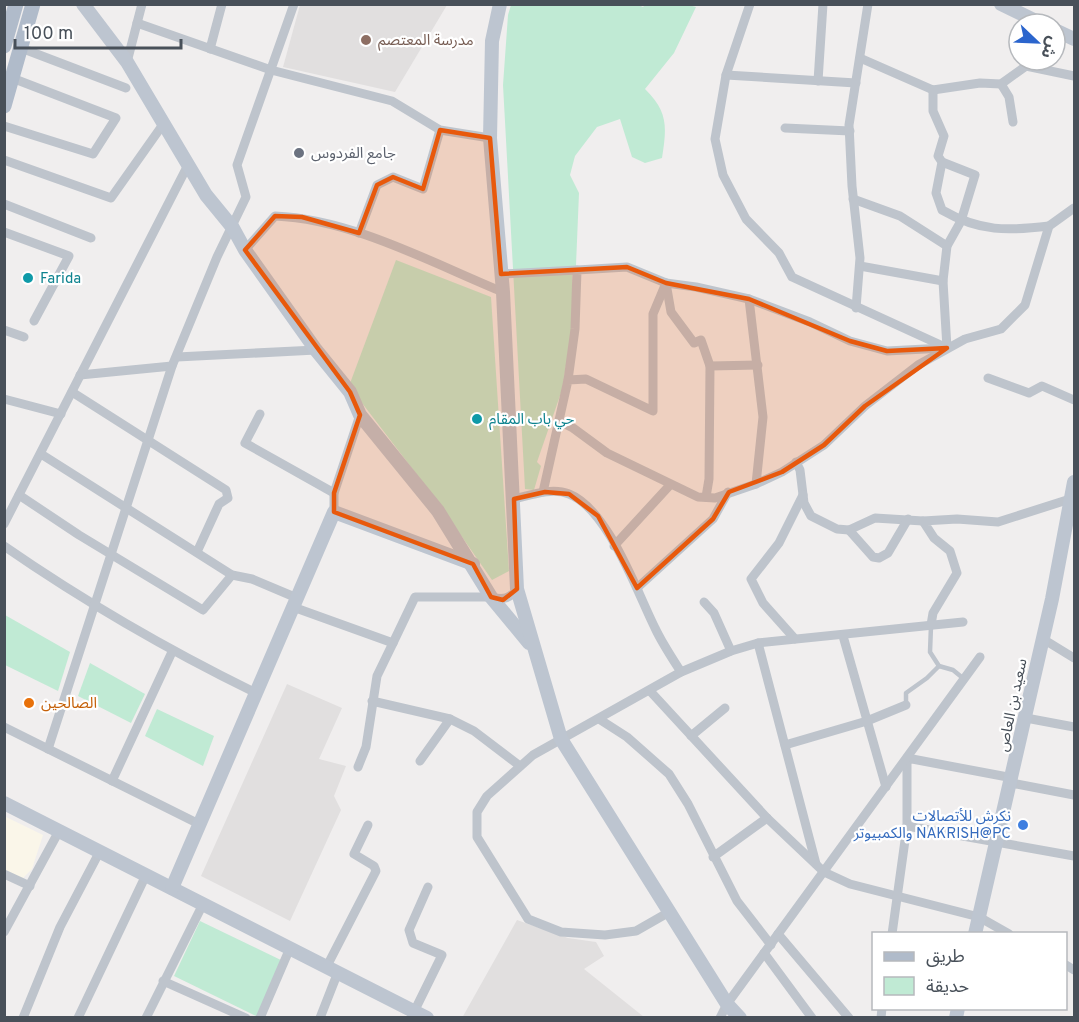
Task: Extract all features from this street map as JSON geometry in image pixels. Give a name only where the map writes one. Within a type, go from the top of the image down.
[{"type":"main road","points":[[4,106],[33,4]]},
{"type":"main road","points":[[84,4],[127,62],[206,195],[233,228],[245,250],[316,350],[350,392],[360,415],[438,511],[492,597],[532,647]]},
{"type":"main road","points":[[500,4],[492,41],[490,138],[503,292],[517,589],[532,647],[561,740],[671,911],[727,1004],[740,1017]]},
{"type":"main road","points":[[1001,4],[1017,12]]},
{"type":"main road","points":[[5,40],[12,6]]},
{"type":"main road","name":"سعيد بن العاص","points":[[975,932],[1026,718],[1074,482]]},
{"type":"main road","points":[[172,888],[334,512],[473,564]]},
{"type":"main road","points":[[4,803],[332,969],[412,1014],[427,1017]]},
{"type":"street","points":[[127,62],[142,4]]},
{"type":"street","points":[[210,49],[222,4]]},
{"type":"street","points":[[48,749],[150,441],[174,361],[217,257],[246,197],[237,165],[294,4]]},
{"type":"street","points":[[750,4],[726,75],[715,139],[723,175],[746,219],[779,253],[792,277],[947,348]]},
{"type":"street","points":[[818,81],[823,4]]},
{"type":"street","points":[[856,308],[860,266],[853,199],[850,131],[868,4]]},
{"type":"street","points":[[137,23],[271,70],[392,101],[440,130],[490,138]]},
{"type":"street","points":[[21,48],[126,88]]},
{"type":"street","points":[[860,58],[933,90],[980,82],[1001,84],[1026,66],[1074,76]]},
{"type":"street","points":[[726,75],[856,83]]},
{"type":"street","points":[[4,126],[93,154],[116,118],[12,78]]},
{"type":"street","points":[[1001,84],[1009,97],[1013,122]]},
{"type":"street","points":[[933,90],[933,111],[944,136],[938,156],[942,162],[975,175],[961,221],[947,246],[943,281],[947,348]]},
{"type":"street","points":[[4,160],[111,198],[164,123]]},
{"type":"street","points":[[785,128],[850,131]]},
{"type":"street","points":[[359,233],[377,185],[393,177],[423,189],[440,130]]},
{"type":"street","points":[[942,162],[936,193],[942,210],[961,221],[1005,231],[1049,226],[1074,208]]},
{"type":"street","points":[[4,524],[188,165]]},
{"type":"street","points":[[853,199],[900,216],[947,246]]},
{"type":"street","points":[[4,204],[91,238]]},
{"type":"street","points":[[245,250],[275,216],[302,217],[359,233],[503,292]]},
{"type":"street","points":[[559,421],[573,428],[607,453],[670,485],[706,497],[715,498],[756,484],[824,445],[865,406],[918,365],[965,339],[1001,328],[1025,305],[1049,226]]},
{"type":"street","points":[[4,232],[69,256],[34,321]]},
{"type":"street","points":[[860,266],[943,281]]},
{"type":"street","points":[[501,274],[627,267],[666,283],[696,286],[749,300],[810,322],[849,341],[887,351],[947,348]]},
{"type":"street","points":[[543,492],[568,380],[575,329],[577,270]]},
{"type":"street","points":[[666,283],[671,312],[694,343],[701,340],[710,366],[710,479],[706,497]]},
{"type":"street","points":[[568,380],[586,379],[653,411],[653,314],[666,283]]},
{"type":"street","points":[[749,300],[763,417],[756,484]]},
{"type":"street","points":[[4,330],[24,337]]},
{"type":"street","points":[[80,375],[174,361],[316,350]]},
{"type":"street","points":[[710,366],[758,365]]},
{"type":"street","points":[[988,378],[1029,393],[1042,386],[1074,400]]},
{"type":"street","points":[[72,392],[226,490],[228,498],[219,504],[197,552]]},
{"type":"street","points":[[4,396],[61,414]]},
{"type":"street","points":[[260,414],[245,442],[334,493]]},
{"type":"street","points":[[334,512],[334,493],[360,415]]},
{"type":"street","points":[[41,454],[232,575],[252,579],[295,602],[393,643]]},
{"type":"street","points":[[796,462],[800,470],[803,495],[811,516],[837,529],[849,530],[875,518],[998,522],[1070,499]]},
{"type":"street","points":[[614,546],[670,485]]},
{"type":"street","points":[[514,499],[543,492],[569,494],[598,516],[638,588],[655,629],[681,672]]},
{"type":"street","points":[[638,588],[713,519],[728,492]]},
{"type":"street","points":[[20,495],[112,555],[203,610],[232,575]]},
{"type":"street","points":[[795,639],[763,603],[750,579],[779,543],[803,495]]},
{"type":"street","points":[[849,530],[873,557],[879,558],[888,553],[908,519]]},
{"type":"street","points":[[923,521],[934,538],[950,551],[957,573],[933,613],[931,625]]},
{"type":"street","points":[[4,546],[172,652],[256,693]]},
{"type":"street","points":[[358,767],[366,747],[373,714],[372,701],[377,676],[415,597],[492,597],[503,600],[512,596],[517,589]]},
{"type":"street","points":[[704,602],[714,613],[731,651]]},
{"type":"street","points":[[671,911],[636,931],[605,935],[561,932],[528,918],[477,837],[477,812],[487,796],[533,755],[681,672],[731,651],[758,643],[963,622]]},
{"type":"street","points":[[843,636],[886,787]]},
{"type":"street","points":[[1043,639],[1074,658]]},
{"type":"street","points":[[758,643],[820,868]]},
{"type":"street","points":[[112,781],[172,652]]},
{"type":"street","points":[[720,1017],[727,1004],[771,945],[820,868],[886,787],[980,657]]},
{"type":"street","points":[[650,691],[767,818],[820,868],[850,884],[979,917],[1007,932]]},
{"type":"street","points":[[372,701],[450,719],[474,731],[520,766]]},
{"type":"street","points":[[785,745],[867,721],[906,705]]},
{"type":"street","points":[[691,736],[725,708]]},
{"type":"street","points":[[1026,718],[1074,727]]},
{"type":"street","points":[[420,761],[450,719]]},
{"type":"street","points":[[599,719],[627,737],[669,774],[688,804],[737,901],[771,945]]},
{"type":"street","points":[[4,728],[199,824]]},
{"type":"street","points":[[907,758],[1074,795]]},
{"type":"street","points":[[892,932],[907,826],[907,758]]},
{"type":"street","points":[[713,857],[767,818]]},
{"type":"street","points":[[320,1017],[332,969],[376,871],[374,866],[354,854],[368,825]]},
{"type":"street","points":[[907,826],[1074,856]]},
{"type":"street","points":[[4,932],[59,831]]},
{"type":"street","points":[[23,1017],[60,927],[100,851]]},
{"type":"street","points":[[4,874],[30,886]]},
{"type":"street","points":[[78,1017],[146,875]]},
{"type":"street","points":[[412,1014],[442,955],[413,943],[410,930],[428,887]]},
{"type":"street","points":[[146,1017],[203,904]]},
{"type":"street","points":[[778,934],[849,1017]]},
{"type":"street","points":[[260,1017],[290,948]]},
{"type":"street","points":[[764,953],[812,1017]]},
{"type":"street","points":[[163,981],[246,1017]]},
{"type":"lane","points":[[931,625],[930,652],[939,666],[953,670],[964,679]]},
{"type":"lane","points":[[906,705],[906,693],[939,666]]},
{"type":"highlighted area","points":[[440,130],[466,133],[490,138],[501,274],[627,267],[666,283],[749,299],[850,341],[887,351],[947,348],[865,406],[824,445],[782,472],[729,492],[713,519],[637,588],[598,516],[569,494],[545,492],[514,499],[517,589],[503,600],[491,597],[473,564],[334,512],[334,493],[360,415],[350,392],[245,250],[275,216],[302,217],[359,233],[377,185],[393,177],[423,189]]},
{"type":"shaded area","points":[[447,4],[395,92],[283,67],[300,5]]},
{"type":"shaded area","points":[[287,684],[342,708],[319,759],[346,766],[334,796],[341,810],[290,921],[201,876]]},
{"type":"shaded area","points":[[4,816],[43,835],[32,869],[22,879],[5,870]]},
{"type":"shaded area","points":[[517,920],[568,938],[596,942],[604,956],[584,969],[644,1017],[462,1018]]},
{"type":"green space","points":[[636,4],[643,7],[645,5],[685,4],[696,7],[674,53],[645,89],[658,105],[664,120],[665,137],[662,158],[645,163],[632,157],[620,119],[597,127],[575,156],[570,175],[579,193],[576,265],[572,276],[572,329],[562,390],[537,462],[541,466],[534,490],[525,489],[503,85],[508,15],[511,5]]},
{"type":"green space","points":[[396,260],[491,297],[509,571],[492,580],[437,501],[349,386]]},
{"type":"green space","points":[[5,615],[70,652],[58,691],[5,665]]},
{"type":"green space","points":[[90,663],[145,694],[131,723],[78,696]]},
{"type":"green space","points":[[157,709],[214,736],[203,766],[145,736]]},
{"type":"green space","points":[[200,921],[285,962],[258,1017],[174,976]]},
{"type":"place","name":"مدرسة المعتصم","points":[[366,40]]},
{"type":"place","name":"جامع الفردوس","points":[[299,153]]},
{"type":"place","name":"Farida","points":[[28,278]]},
{"type":"place","name":"حي باب المقام","points":[[477,419]]},
{"type":"place","name":"الصالحين","points":[[29,703]]},
{"type":"place","name":"نكرش للأتصالات والكمبيوتر NAKRISH@PC","points":[[1023,825]]}]
